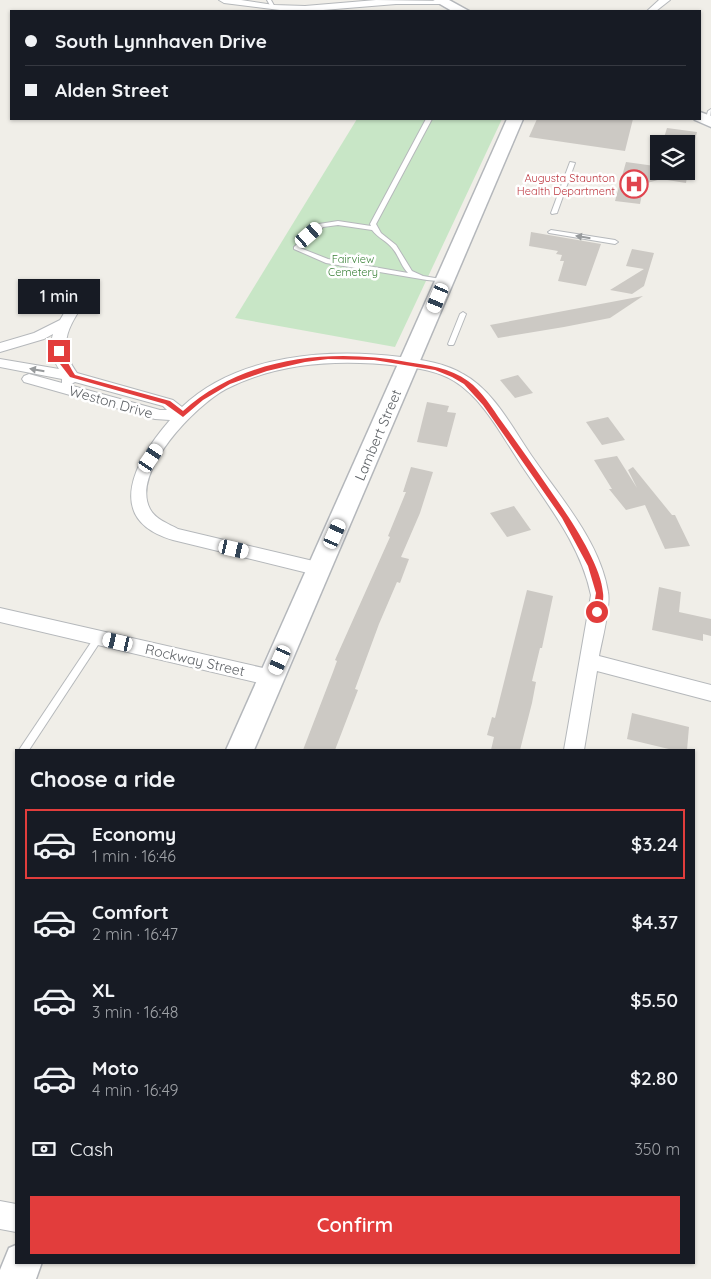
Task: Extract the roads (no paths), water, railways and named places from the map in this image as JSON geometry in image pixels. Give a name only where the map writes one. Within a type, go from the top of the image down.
[{"type":"street","points":[[224,0],[324,9],[385,2],[439,0],[460,10]]},
{"type":"street","points":[[652,10],[665,0]]},
{"type":"street","name":"Lambert Street","points":[[240,749],[320,569],[512,120]]},
{"type":"street","points":[[62,388],[72,376],[64,364],[58,346],[58,335],[78,301]]},
{"type":"street","points":[[0,348],[39,336],[66,322]]},
{"type":"street","points":[[320,569],[173,534],[160,527],[145,515],[139,500],[140,481],[151,458],[183,415],[200,399],[228,383],[284,364],[313,359],[350,357],[409,362],[437,369],[467,383],[486,404],[565,517],[591,566],[600,593],[574,749]]},
{"type":"street","name":"Weston Drive","points":[[0,363],[72,376],[168,402],[183,415]]},
{"type":"street","name":"Weston Drive","points":[[0,374],[62,388],[160,415],[183,415]]},
{"type":"street","name":"Rockway Street","points":[[0,615],[272,678]]},
{"type":"street","points":[[589,661],[711,692]]},
{"type":"street","points":[[0,1215],[15,1218]]},
{"type":"street","points":[[16,1279],[22,1264]]},
{"type":"lane","points":[[374,228],[374,221],[428,120]]},
{"type":"lane","points":[[554,213],[572,162]]},
{"type":"lane","points":[[419,276],[408,270],[395,247],[374,228],[338,222],[321,225],[296,248],[326,261],[444,281]]},
{"type":"lane","points":[[551,232],[615,242]]},
{"type":"lane","points":[[451,344],[463,314]]},
{"type":"lane","points":[[25,749],[99,638]]},
{"type":"place","name":"Augusta Staunton Health Department","points":[[634,184]]},
{"type":"park label","name":"Fairview Cemetery","points":[[353,265]]}]
